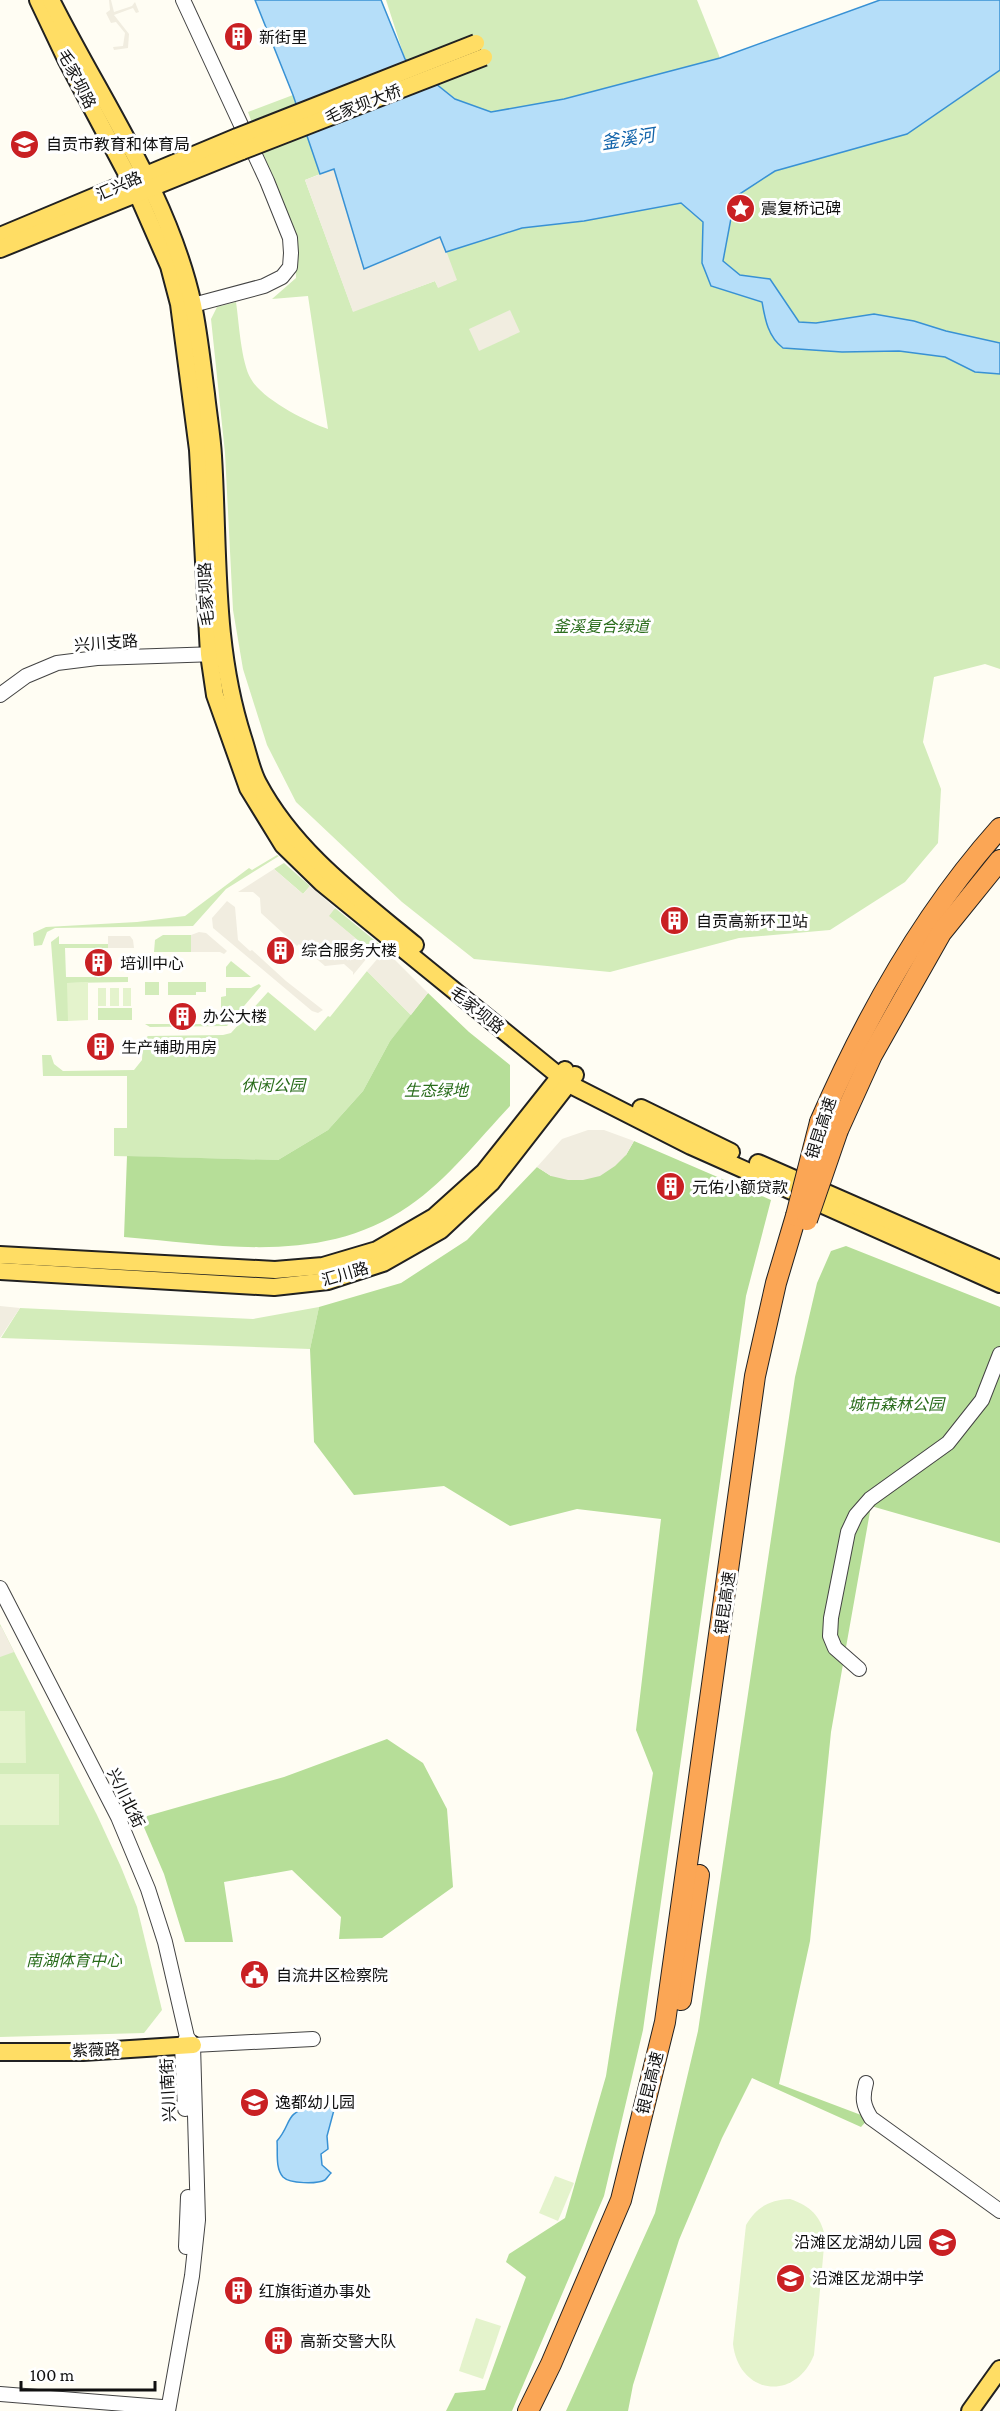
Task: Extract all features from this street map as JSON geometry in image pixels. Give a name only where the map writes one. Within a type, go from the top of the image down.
[{"type":"highway","name":"银昆高速","points":[[543,2411],[633,2204],[677,2025],[762,1411],[787,1272],[801,1218],[820,1122],[878,1002],[968,864],[1000,828]]},
{"type":"highway","name":"银昆高速","points":[[528,2411],[551,2364],[621,2200],[665,2022],[755,1376],[776,1283],[838,1130],[872,1055],[941,933],[1000,860]]},
{"type":"main road","name":"毛家坝路","points":[[38,0],[66,59],[141,184],[169,266],[179,304],[198,450],[216,654]]},
{"type":"main road","name":"毛家坝路","points":[[51,0],[182,263],[193,305],[213,453],[215,695],[248,788],[283,845],[322,884],[567,1076]]},
{"type":"main road","name":"毛家坝大桥","points":[[240,144],[480,50]]},
{"type":"main road","name":"汇兴路","points":[[0,236],[141,184],[240,144]]},
{"type":"main road","points":[[0,249],[141,184]]},
{"type":"main road","points":[[567,1076],[726,1150],[1000,1269]]},
{"type":"main road","points":[[567,1076],[691,1146],[1000,1284]]},
{"type":"main road","name":"汇川路","points":[[0,1255],[275,1270],[323,1266],[377,1250],[434,1217],[484,1172],[567,1076]]},
{"type":"main road","name":"汇川路","points":[[0,1271],[274,1287],[328,1281],[383,1263],[441,1230],[491,1183],[567,1076]]},
{"type":"main road","name":"紫薇路","points":[[0,2052],[83,2052],[187,2043]]},
{"type":"main road","points":[[970,2411],[1000,2369]]},
{"type":"street","points":[[183,0],[267,181],[290,238],[291,253],[290,267],[282,277],[264,286],[193,305]]},
{"type":"street","name":"兴川支路","points":[[0,695],[26,676],[57,663],[98,658],[216,654]]},
{"type":"street","points":[[859,1669],[835,1648],[830,1636],[831,1618],[848,1532],[856,1515],[870,1499],[948,1443],[982,1400],[1000,1354]]},
{"type":"street","name":"兴川北街","points":[[0,1588],[118,1817],[148,1889],[165,1942],[187,2043]]},
{"type":"street","points":[[187,2043],[313,2039]]},
{"type":"street","name":"兴川南街","points":[[164,2410],[184,2272],[188,2218],[187,2043]]},
{"type":"street","points":[[866,2083],[862,2098],[871,2118],[1000,2211]]},
{"type":"street","points":[[0,2394],[164,2410]]},
{"type":"green space","points":[[386,0],[697,0],[720,58],[564,99],[491,112],[456,99],[405,59]]},
{"type":"green space","name":"釜溪复合绿道","points":[[1000,70],[1000,669],[985,664],[934,677],[923,742],[941,789],[938,843],[905,882],[830,930],[739,938],[610,972],[474,959],[402,902],[296,802],[267,745],[243,669],[233,610],[225,453],[211,319],[217,307],[236,302],[245,363],[257,387],[286,409],[328,429],[308,296],[272,299],[296,278],[295,240],[248,112],[293,95],[320,174],[305,180],[353,311],[435,281],[438,287],[456,280],[446,252],[522,228],[584,221],[681,203],[703,222],[734,197],[775,171],[907,134]]},
{"type":"green space","points":[[277,855],[279,856],[226,889],[193,926],[55,928],[47,932],[42,945],[34,946],[33,933],[46,927],[137,922],[185,916],[249,868],[252,870]]},
{"type":"green space","points":[[284,863],[310,886],[303,894],[274,869]]},
{"type":"green space","points":[[335,908],[379,944],[372,952],[328,916]]},
{"type":"green space","points":[[163,935],[191,935],[191,952],[154,952],[155,940]]},
{"type":"green space","points":[[59,936],[59,944],[108,944],[108,948],[65,948],[66,977],[128,977],[128,982],[68,983],[68,1021],[57,1021],[51,942]]},
{"type":"green space","points":[[231,961],[251,977],[226,977],[226,967]]},
{"type":"green space","name":"休闲公园","points":[[367,971],[411,1015],[390,1041],[363,1091],[328,1130],[278,1160],[114,1156],[114,1128],[127,1128],[127,1076],[43,1076],[42,1055],[51,1055],[54,1064],[63,1071],[134,1070],[142,1060],[143,1040],[148,1036],[231,1033],[268,992],[315,1031],[328,1016],[330,1017]]},
{"type":"green space","points":[[88,982],[88,1020],[68,1021],[67,983]]},
{"type":"green space","points":[[145,982],[159,982],[159,995],[145,995]]},
{"type":"green space","points":[[168,982],[206,982],[206,992],[196,992],[196,995],[168,995]]},
{"type":"green space","points":[[259,984],[261,986],[227,1026],[150,1027],[145,1024],[221,1024],[221,997],[226,996],[226,988],[251,988]]},
{"type":"green space","points":[[98,988],[106,988],[106,1006],[98,1006]]},
{"type":"green space","points":[[110,988],[119,988],[119,1006],[110,1006]]},
{"type":"green space","points":[[123,988],[131,988],[131,1006],[123,1006]]},
{"type":"green space","name":"生态绿地","points":[[428,993],[469,1032],[510,1065],[510,1106],[462,1159],[423,1196],[376,1225],[342,1237],[306,1244],[234,1247],[124,1237],[127,1156],[278,1160],[328,1130],[363,1091],[390,1041]]},
{"type":"green space","points":[[98,1008],[132,1008],[132,1020],[98,1020]]},
{"type":"green space","points":[[634,1141],[771,1200],[746,1296],[643,2030],[604,2196],[512,2411],[446,2411],[455,2393],[485,2390],[526,2277],[506,2262],[509,2254],[565,2218],[606,2076],[653,1773],[636,1730],[661,1519],[577,1509],[510,1526],[444,1486],[354,1495],[314,1442],[310,1349],[319,1307],[401,1283],[467,1240],[537,1167],[551,1176],[626,1155]]},
{"type":"green space","name":"城市森林公园","points":[[846,1246],[1000,1307],[1000,1543],[871,1506],[831,1732],[810,1941],[779,2084],[869,2118],[861,2127],[752,2078],[722,2138],[679,2240],[633,2385],[628,2411],[566,2411],[655,2213],[698,2031],[795,1377],[817,1283],[831,1251]]},
{"type":"green space","points":[[319,1307],[310,1349],[1,1338],[20,1308],[253,1319]]},
{"type":"green space","name":"南湖体育中心","points":[[0,1624],[97,1815],[137,1907],[162,2010],[144,2033],[0,2037]]},
{"type":"green space","points":[[0,1711],[25,1711],[26,1763],[0,1763]]},
{"type":"green space","points":[[387,1739],[423,1763],[447,1809],[453,1887],[382,1938],[339,1939],[341,1917],[292,1870],[224,1882],[233,1942],[185,1942],[164,1874],[140,1818],[284,1777]]},
{"type":"green space","points":[[0,1774],[59,1774],[59,1825],[0,1825]]},
{"type":"green space","points":[[555,2176],[574,2183],[558,2221],[539,2213]]},
{"type":"green space","points":[[790,2199],[813,2212],[825,2236],[814,2355],[805,2370],[794,2380],[782,2386],[769,2386],[756,2382],[746,2374],[737,2361],[733,2344],[746,2225],[764,2206]]},
{"type":"green space","points":[[476,2318],[501,2326],[483,2379],[459,2371]]},
{"type":"shaded area","points":[[109,0],[111,0],[114,12],[132,6],[135,2],[139,12],[136,13],[133,8],[114,15],[129,34],[128,48],[114,50],[113,47],[123,46],[125,33],[116,22],[111,23],[106,13],[110,10]]},
{"type":"shaded area","points":[[334,169],[364,269],[441,237],[457,280],[438,288],[435,281],[353,312],[305,180]]},
{"type":"shaded area","points":[[510,310],[520,332],[479,351],[469,329]]},
{"type":"shaded area","points":[[274,869],[303,894],[310,886],[335,908],[329,916],[372,952],[353,975],[353,972],[344,964],[325,966],[299,944],[297,946],[261,913],[260,898],[253,892],[238,892]]},
{"type":"shaded area","points":[[227,901],[235,907],[238,940],[323,1010],[318,1013],[312,1011],[213,928],[212,918]]},
{"type":"shaded area","points":[[199,932],[206,933],[227,951],[224,954],[191,952],[191,935]]},
{"type":"shaded area","points":[[108,936],[130,936],[134,948],[108,948]]},
{"type":"shaded area","points":[[385,950],[428,993],[411,1015],[367,971]]},
{"type":"shaded area","points":[[588,1130],[604,1130],[634,1141],[626,1155],[600,1176],[583,1180],[568,1180],[551,1176],[537,1167],[562,1139]]},
{"type":"shaded area","points":[[0,1306],[20,1308],[0,1338]]},
{"type":"shaded area","points":[[0,1627],[14,1652],[0,1657]]},
{"type":"water","name":"釜溪河","points":[[255,0],[381,0],[405,59],[455,99],[491,112],[564,99],[720,58],[880,0],[1000,0],[1000,70],[907,134],[775,171],[735,197],[723,261],[740,275],[770,279],[799,322],[816,323],[874,314],[914,321],[1000,343],[1000,374],[975,372],[945,357],[899,351],[842,352],[783,348],[771,333],[762,302],[711,286],[702,263],[703,222],[681,203],[584,221],[522,228],[446,252],[440,237],[364,269],[334,169],[320,174],[293,95]]},
{"type":"water","points":[[310,2107],[331,2107],[334,2110],[327,2136],[328,2149],[321,2154],[322,2165],[331,2173],[321,2181],[304,2183],[291,2181],[280,2173],[277,2141],[292,2116]]},
{"type":"place","name":"新街里","points":[[238,37]]},
{"type":"place","name":"自贡市教育和体育局","points":[[25,144]]},
{"type":"place","name":"震复桥记碑","points":[[740,208]]},
{"type":"place","name":"自贡高新环卫站","points":[[675,921]]},
{"type":"place","name":"综合服务大楼","points":[[280,950]]},
{"type":"place","name":"培训中心","points":[[99,963]]},
{"type":"place","name":"办公大楼","points":[[182,1016]]},
{"type":"place","name":"生产辅助用房","points":[[100,1047]]},
{"type":"place","name":"元佑小额贷款","points":[[671,1187]]},
{"type":"place","name":"自流井区检察院","points":[[255,1975]]},
{"type":"place","name":"逸都幼儿园","points":[[254,2102]]},
{"type":"place","name":"沿滩区龙湖幼儿园","points":[[943,2242]]},
{"type":"place","name":"沿滩区龙湖中学","points":[[791,2278]]},
{"type":"place","name":"红旗街道办事处","points":[[238,2291]]},
{"type":"place","name":"高新交警大队","points":[[279,2341]]}]
